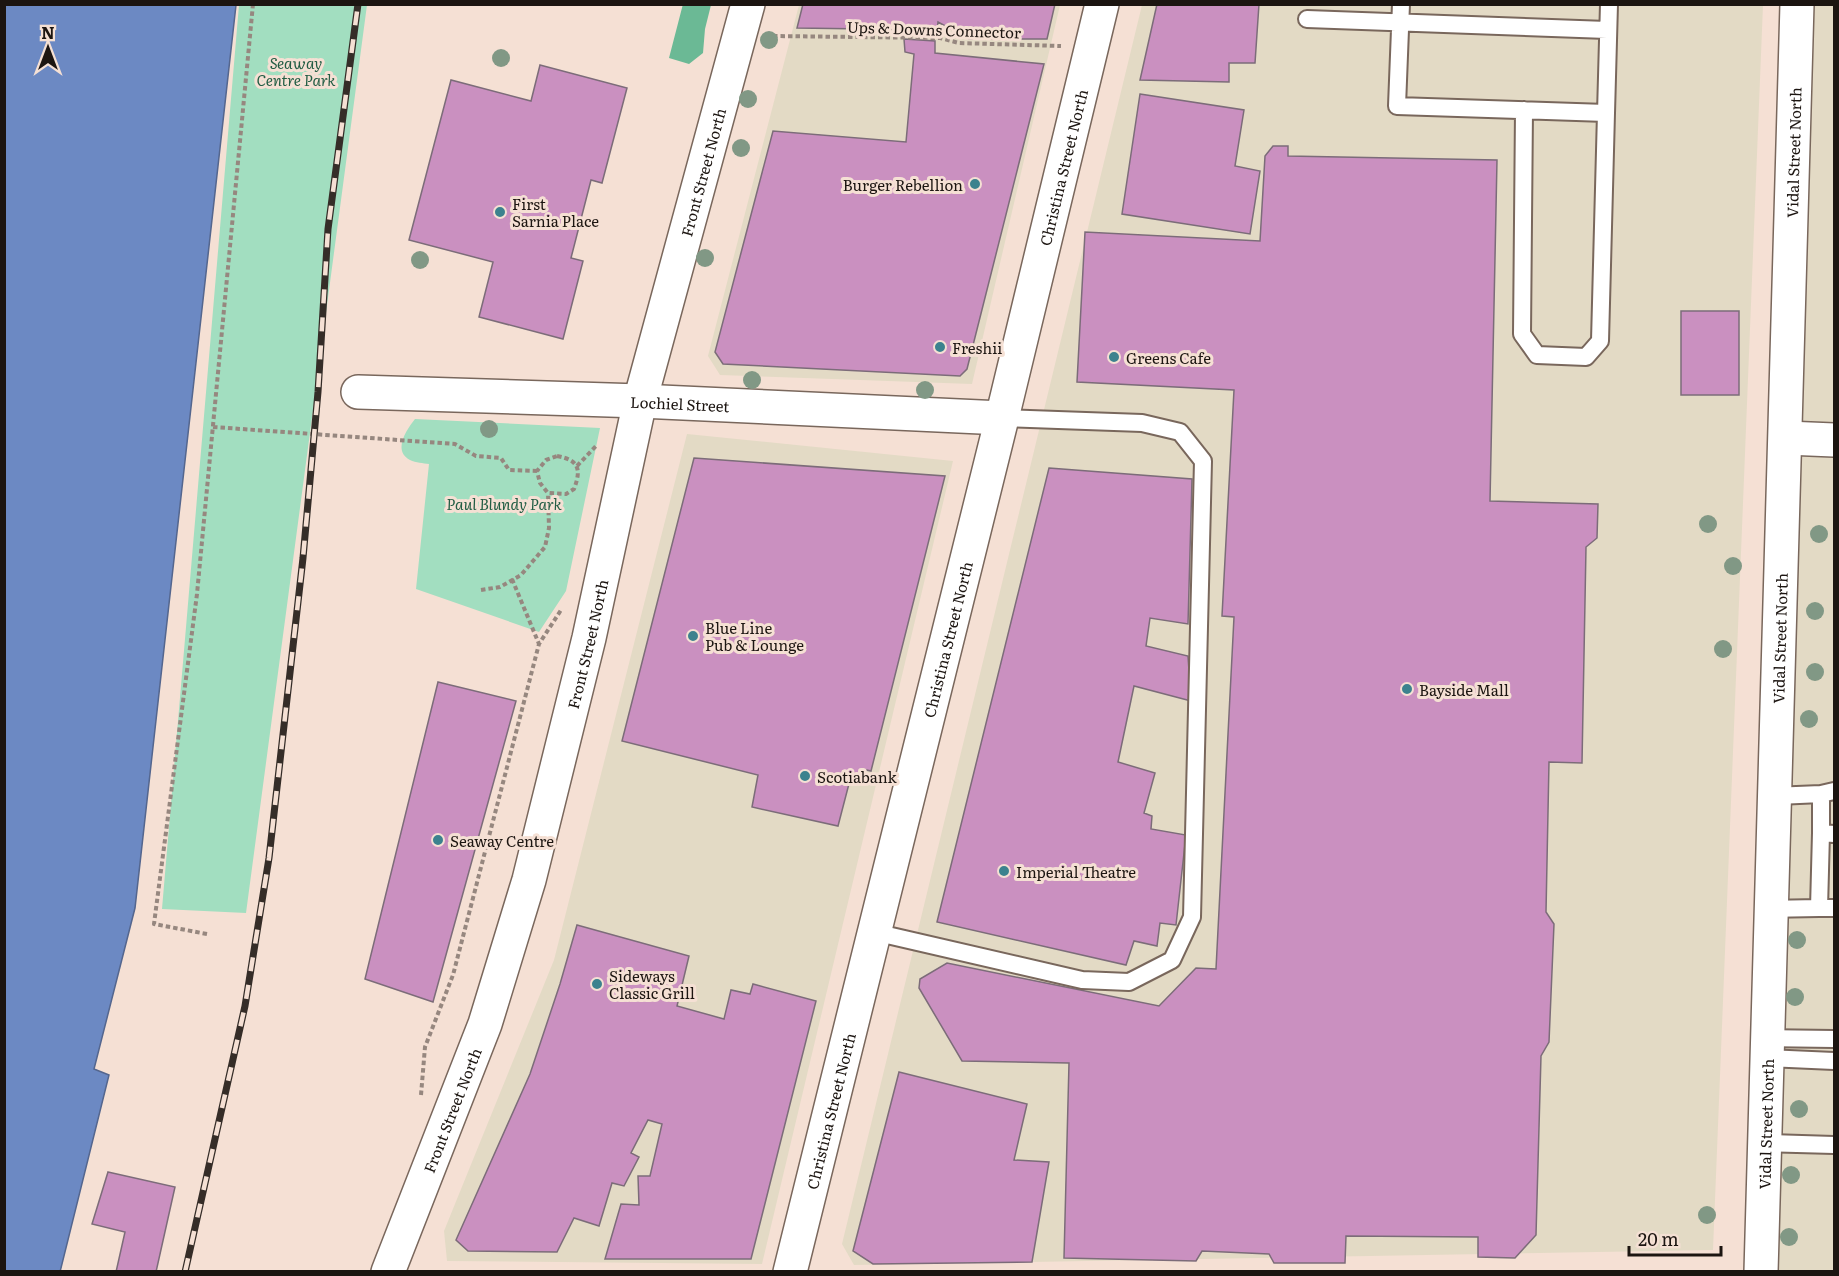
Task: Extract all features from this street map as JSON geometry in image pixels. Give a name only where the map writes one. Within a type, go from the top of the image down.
[{"type":"street","name":"Front Street North","points":[[388,1272],[485,1024],[529,880],[589,638],[640,401],[748,4]]},
{"type":"street","name":"Christina Street North","points":[[790,1272],[1002,418],[1102,4]]},
{"type":"street","name":"Vidal Street North","points":[[1761,1272],[1797,4]]},
{"type":"street","name":"Lochiel Street","points":[[358,392],[640,401],[1002,418]]},
{"type":"street","points":[[1785,438],[1834,440]]},
{"type":"lane","points":[[1524,110],[1522,334],[1537,355],[1586,357],[1600,341],[1609,4]]},
{"type":"lane","points":[[1307,19],[1400,13],[1607,30]]},
{"type":"lane","points":[[1400,13],[1397,106],[1605,113]]},
{"type":"lane","points":[[874,932],[1082,980],[1129,982],[1172,960],[1192,917],[1203,461],[1180,432],[1142,423],[1002,418]]},
{"type":"lane","points":[[1772,909],[1827,908],[1828,793],[1775,796]]},
{"type":"lane","points":[[1768,1048],[1834,1039]]},
{"type":"lane","points":[[1768,1048],[1834,1060]]},
{"type":"lane","points":[[1765,1143],[1834,1145]]},
{"type":"path","points":[[207,934],[154,924],[197,594],[253,4]]},
{"type":"path","name":"Ups & Downs Connector","points":[[740,36],[930,37],[959,43],[1092,48]]},
{"type":"path","points":[[213,427],[455,444],[476,456],[501,458],[509,470],[537,471]]},
{"type":"path","points":[[577,466],[604,438]]},
{"type":"path","points":[[537,471],[546,460],[557,456],[573,461],[577,466],[577,481],[574,489],[566,494],[548,493]]},
{"type":"path","points":[[481,590],[500,587],[521,576],[545,547],[549,528],[548,493],[540,483],[537,471]]},
{"type":"path","points":[[512,579],[539,644]]},
{"type":"path","points":[[421,1101],[425,1047],[453,975],[539,644],[563,607]]},
{"type":"shaded area","points":[[799,5],[1060,5],[972,384],[720,375],[708,356]]},
{"type":"shaded area","points":[[1142,5],[1763,5],[1713,1250],[854,1265],[842,1244]]},
{"type":"shaded area","points":[[1801,5],[1834,5],[1834,437],[1789,436]]},
{"type":"shaded area","points":[[687,434],[953,461],[762,1264],[447,1261],[444,1231],[554,960]]},
{"type":"shaded area","points":[[1792,445],[1834,446],[1834,1271],[1766,1272]]},
{"type":"green space","points":[[683,4],[711,5],[705,29],[703,53],[689,64],[669,58]]},
{"type":"green space","name":"Seaway Centre Park","points":[[239,5],[367,5],[246,913],[162,909]]},
{"type":"green space","name":"Paul Blundy Park","points":[[415,419],[600,428],[566,591],[539,632],[416,589],[429,464],[410,460],[402,451],[403,440]]},
{"type":"water","points":[[5,4],[236,5],[135,908],[94,1069],[109,1075],[60,1272],[4,1271]]},
{"type":"building","points":[[803,4],[1055,4],[1047,39],[969,39],[938,22],[937,30],[797,28]]},
{"type":"building","points":[[1157,4],[1259,4],[1255,63],[1229,63],[1229,82],[1140,80]]},
{"type":"building","points":[[904,39],[935,41],[935,53],[1044,64],[967,369],[960,376],[723,364],[715,352],[773,131],[906,142],[914,54],[905,52]]},
{"type":"building","name":"First Sarnia Place","points":[[540,65],[627,88],[602,183],[591,180],[571,258],[583,261],[563,339],[479,317],[493,262],[409,240],[451,80],[531,101]]},
{"type":"building","points":[[1140,94],[1244,110],[1235,166],[1260,171],[1250,234],[1122,214]]},
{"type":"building","name":"Bayside Mall","points":[[1273,146],[1288,146],[1288,156],[1497,160],[1490,501],[1598,504],[1597,538],[1586,547],[1582,763],[1549,762],[1546,912],[1554,924],[1549,1042],[1541,1056],[1536,1235],[1515,1258],[1478,1257],[1478,1237],[1346,1236],[1345,1263],[1274,1263],[1269,1254],[1202,1251],[1196,1261],[1064,1258],[1069,1063],[962,1061],[919,988],[920,979],[947,963],[1159,1006],[1196,968],[1216,969],[1234,617],[1222,616],[1234,390],[1077,382],[1085,232],[1260,241],[1265,156]]},
{"type":"building","points":[[1681,311],[1739,311],[1739,395],[1681,395]]},
{"type":"building","points":[[694,458],[945,476],[871,771],[862,769],[859,779],[851,776],[838,826],[752,807],[758,775],[622,741]]},
{"type":"building","points":[[1049,468],[1192,479],[1188,624],[1150,618],[1146,646],[1188,656],[1191,701],[1134,686],[1118,762],[1155,773],[1144,813],[1152,816],[1151,829],[1186,835],[1176,925],[1160,923],[1157,946],[1134,941],[1126,965],[937,922]]},
{"type":"building","name":"Seaway Centre","points":[[438,682],[516,701],[433,1002],[365,979]]},
{"type":"building","points":[[577,925],[689,956],[677,1006],[724,1019],[731,990],[750,994],[753,984],[816,1001],[751,1259],[605,1259],[621,1204],[639,1205],[638,1176],[650,1176],[662,1124],[648,1120],[631,1153],[639,1157],[624,1186],[612,1183],[599,1226],[574,1218],[557,1252],[468,1251],[456,1240],[530,1074]]},
{"type":"building","points":[[899,1072],[1027,1104],[1014,1160],[1049,1162],[1032,1262],[873,1264],[853,1251]]},
{"type":"building","points":[[108,1172],[175,1187],[156,1272],[116,1272],[125,1232],[92,1224]]},
{"type":"railway","points":[[185,1272],[245,1006],[269,858],[303,558],[318,392],[328,229],[358,4]]},
{"type":"place","name":"Burger Rebellion","points":[[975,184]]},
{"type":"place","name":"First Sarnia Place","points":[[500,212]]},
{"type":"place","name":"Freshii","points":[[940,347]]},
{"type":"place","name":"Greens Cafe","points":[[1114,357]]},
{"type":"place","name":"Blue Line Pub & Lounge","points":[[693,636]]},
{"type":"place","name":"Bayside Mall","points":[[1407,689]]},
{"type":"place","name":"Scotiabank","points":[[805,776]]},
{"type":"place","name":"Seaway Centre","points":[[438,840]]},
{"type":"place","name":"Imperial Theatre","points":[[1004,871]]},
{"type":"place","name":"Sideways Classic Grill","points":[[597,984]]}]
